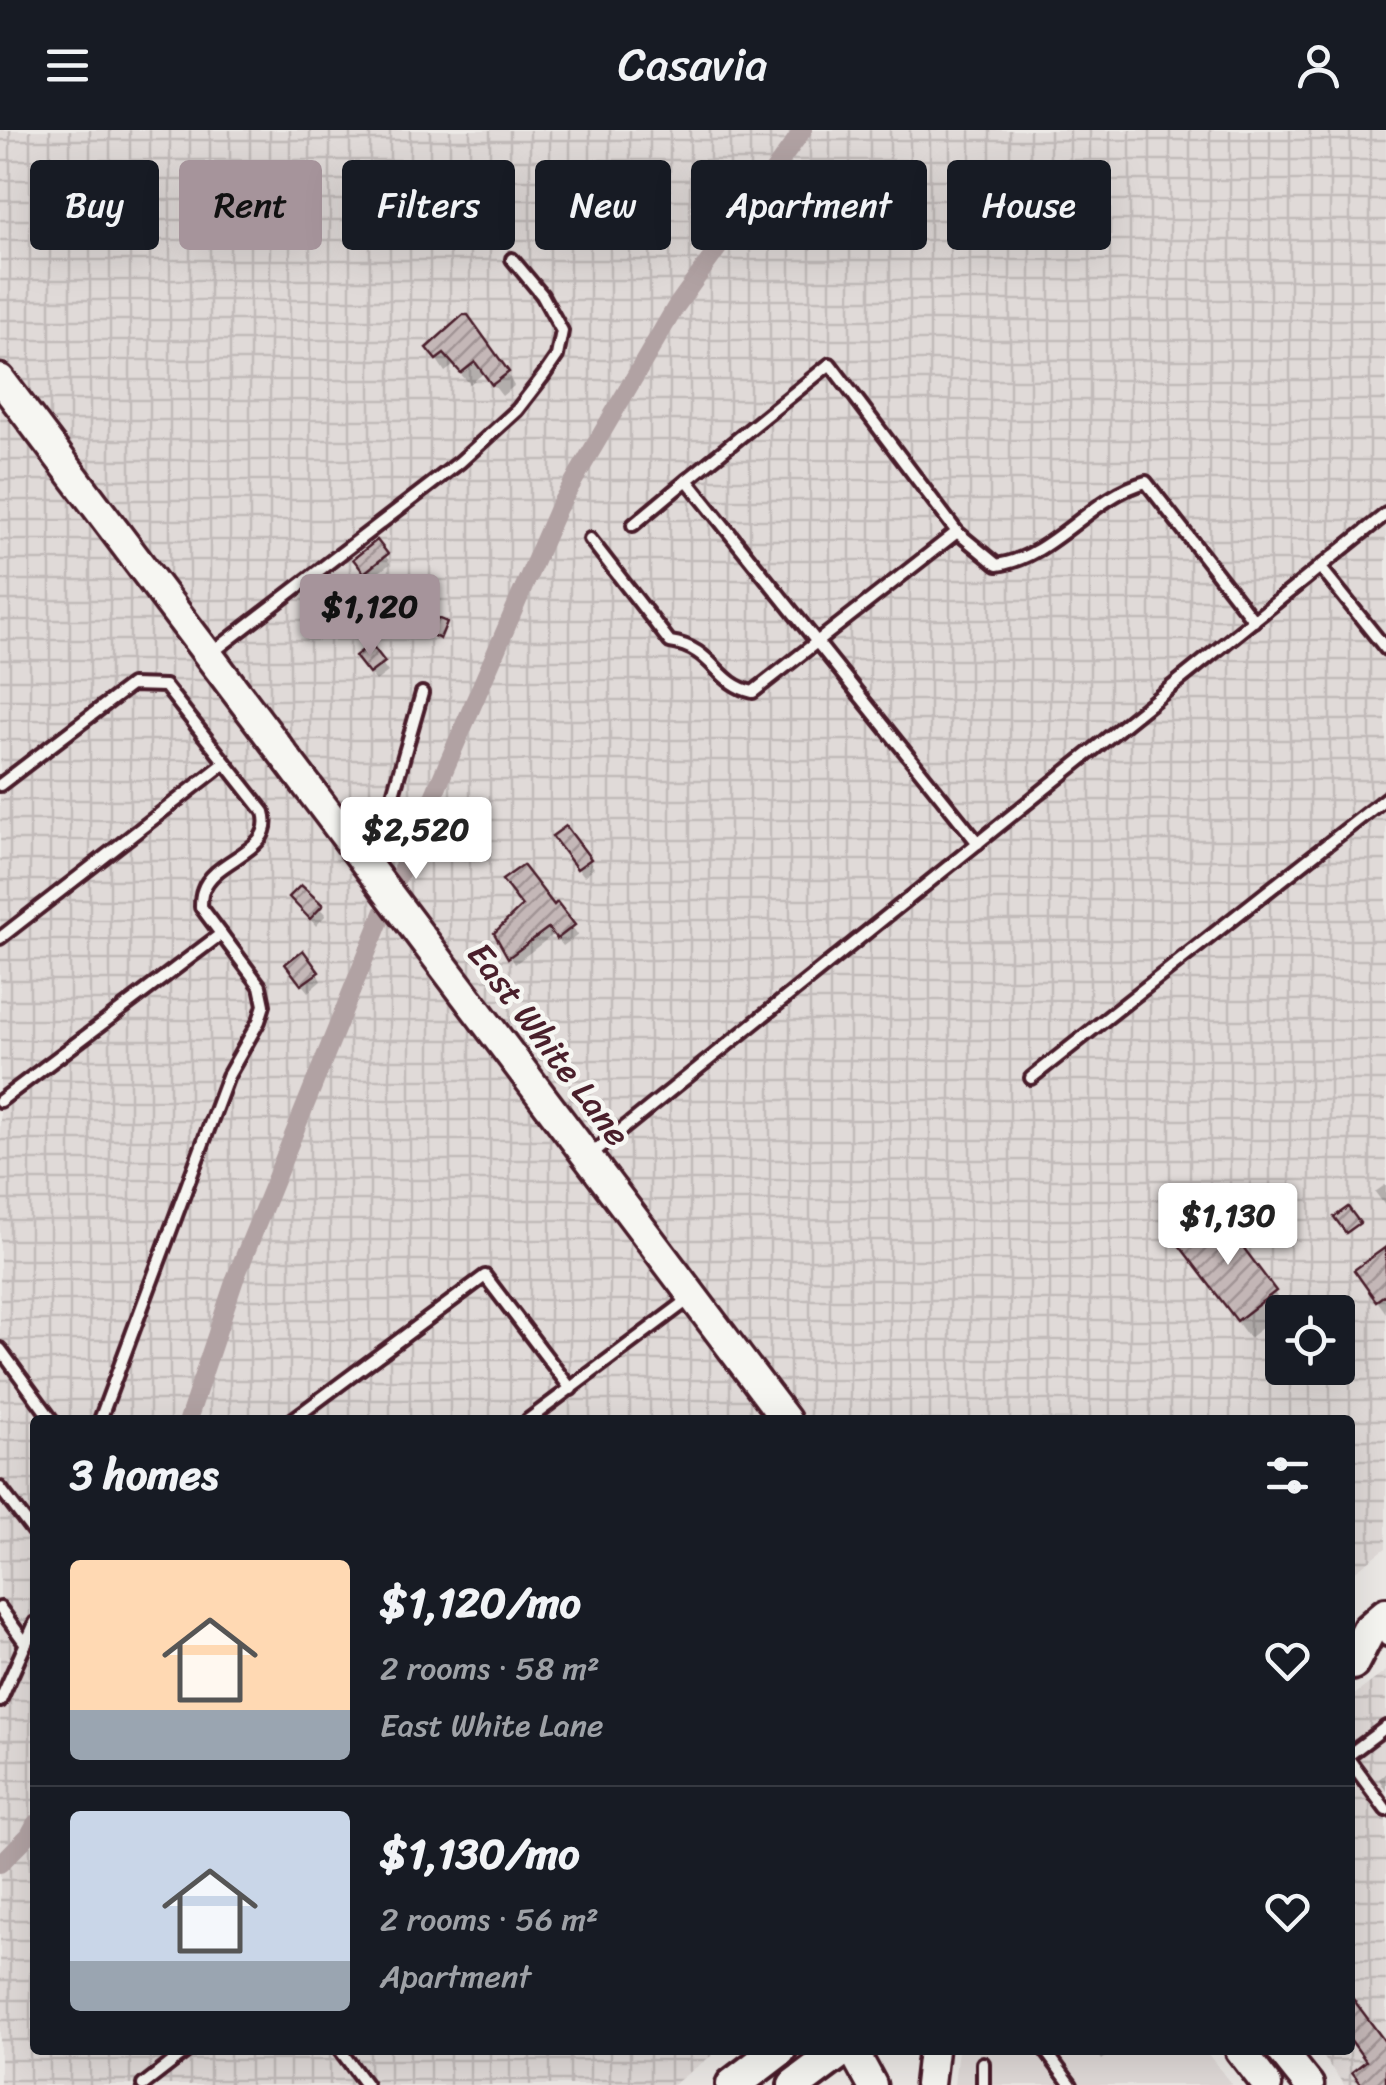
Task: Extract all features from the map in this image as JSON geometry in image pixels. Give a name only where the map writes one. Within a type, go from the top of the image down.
[{"type":"main road","points":[[1355,1618],[1386,1596]]},
{"type":"main road","points":[[1355,1659],[1386,1632]]},
{"type":"main road","points":[[733,2085],[772,2055]]},
{"type":"main road","points":[[795,2085],[835,2055]]},
{"type":"street","name":"East White Lane","points":[[0,379],[782,1415]]},
{"type":"street","points":[[856,2055],[872,2085]]},
{"type":"street","points":[[929,2085],[932,2055]]},
{"type":"street","points":[[1244,2055],[1267,2085]]},
{"type":"street","points":[[1285,2055],[1309,2085]]},
{"type":"lane","points":[[209,655],[460,462],[516,410],[544,376],[557,356],[562,331],[542,295],[512,259]]},
{"type":"lane","points":[[633,525],[830,364],[958,532],[997,565],[1020,562],[1124,488],[1146,482],[1254,621]]},
{"type":"lane","points":[[688,480],[978,843]]},
{"type":"lane","points":[[588,1157],[1386,514]]},
{"type":"lane","points":[[590,539],[670,642],[692,645],[738,689],[754,692],[958,532]]},
{"type":"lane","points":[[1320,567],[1386,649]]},
{"type":"lane","points":[[0,785],[130,685],[150,683],[165,686],[264,812],[268,824],[263,838],[210,878],[201,907],[260,986],[264,1005],[228,1076],[102,1415]]},
{"type":"lane","points":[[360,855],[388,812],[422,693]]},
{"type":"lane","points":[[0,938],[225,762]]},
{"type":"lane","points":[[1032,1078],[1386,798]]},
{"type":"lane","points":[[0,1101],[221,934]]},
{"type":"lane","points":[[299,1415],[485,1276],[570,1388]]},
{"type":"lane","points":[[535,1415],[693,1297]]},
{"type":"lane","points":[[0,1350],[48,1415]]},
{"type":"lane","points":[[0,1488],[30,1527]]},
{"type":"lane","points":[[0,1608],[26,1644]]},
{"type":"lane","points":[[0,1702],[30,1635]]},
{"type":"lane","points":[[1355,1754],[1386,1726]]},
{"type":"lane","points":[[1355,1765],[1386,1810]]},
{"type":"lane","points":[[143,2085],[182,2055]]},
{"type":"lane","points":[[344,2055],[366,2085]]},
{"type":"lane","points":[[1049,2055],[1071,2085]]},
{"type":"lane","points":[[982,2085],[983,2063]]},
{"type":"shaded area","points":[[0,130],[1386,130],[1386,1548],[1355,1571],[1355,1415],[30,1415],[30,2055],[712,2055],[673,2085],[0,2085]]},
{"type":"shaded area","points":[[1386,1671],[1386,2085],[1344,2085],[1322,2055],[1355,2055],[1355,1694]]},
{"type":"shaded area","points":[[957,2055],[1209,2055],[1232,2085],[954,2085]]},
{"type":"building","points":[[463,315],[468,315],[509,372],[492,385],[475,362],[461,373],[444,354],[436,360],[426,348]]},
{"type":"building","points":[[377,540],[388,554],[364,573],[353,559]]},
{"type":"building","points":[[433,616],[447,622],[440,639],[425,632]]},
{"type":"building","points":[[371,644],[385,662],[369,674],[355,656]]},
{"type":"building","points":[[566,826],[591,859],[577,869],[552,836]]},
{"type":"building","points":[[523,865],[575,925],[557,939],[548,928],[508,958],[494,933],[522,906],[502,880]]},
{"type":"building","points":[[301,885],[323,905],[310,919],[289,897]]},
{"type":"building","points":[[303,950],[319,972],[301,985],[285,964]]},
{"type":"building","points":[[1348,1207],[1360,1223],[1346,1233],[1334,1217]]},
{"type":"building","points":[[1219,1215],[1276,1291],[1265,1295],[1265,1299],[1237,1321],[1179,1245]]},
{"type":"building","points":[[1386,1247],[1386,1294],[1376,1301],[1354,1270]]},
{"type":"building","points":[[1355,2002],[1386,2043],[1386,2085],[1362,2085],[1352,2072],[1366,2061],[1355,2046]]},
{"type":"waterway","points":[[398,878],[558,508],[675,308],[803,130]]},
{"type":"waterway","points":[[190,1415],[235,1279],[384,911]]},
{"type":"waterway","points":[[0,1864],[30,1833]]}]
